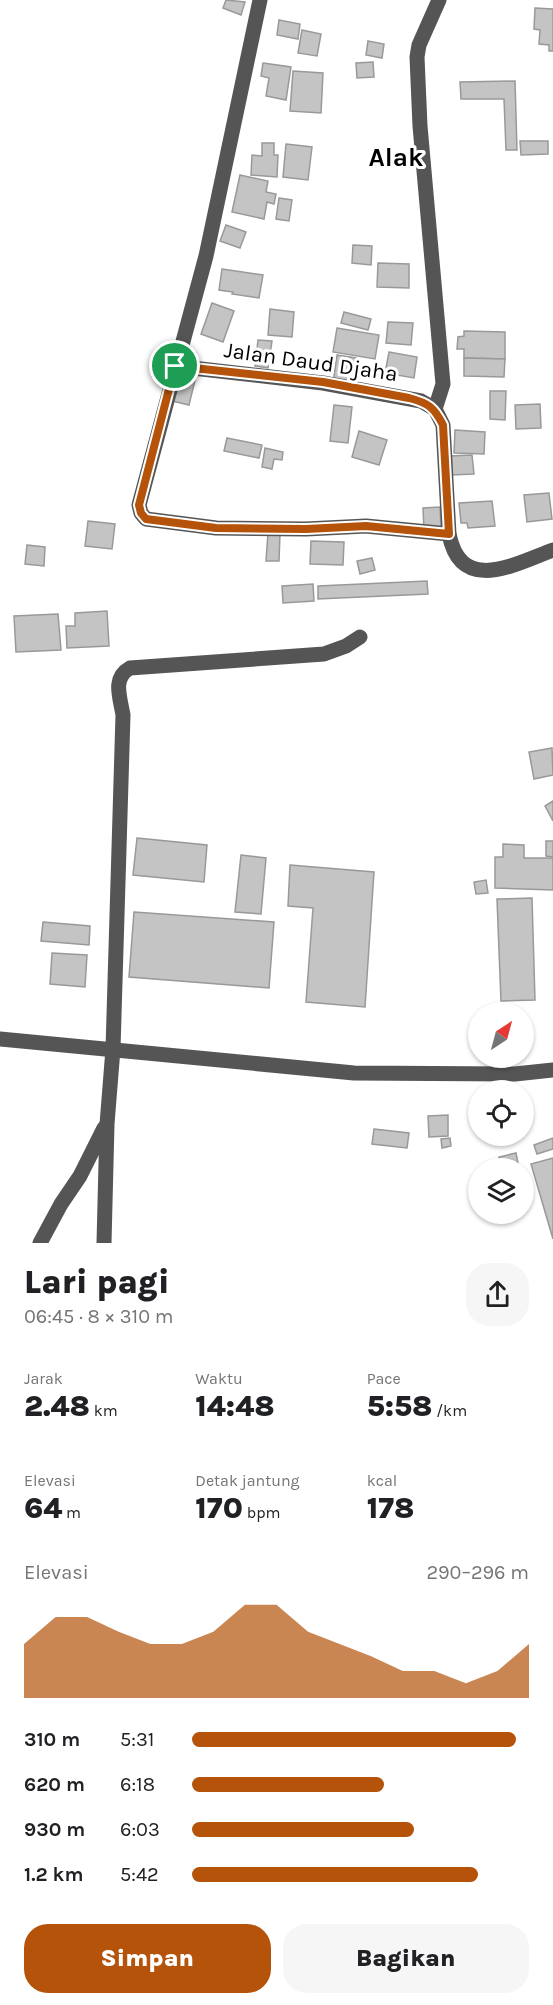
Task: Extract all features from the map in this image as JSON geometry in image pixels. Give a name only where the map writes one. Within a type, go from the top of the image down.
[{"type":"street","points":[[260,0],[206,256],[139,505],[141,513],[146,519],[216,528],[306,529],[366,526],[449,534]]},
{"type":"street","points":[[439,0],[419,45],[417,57],[420,126],[443,384],[435,409],[443,425],[451,544],[462,563],[485,572],[505,568],[553,550]]},
{"type":"street","name":"Jalan Daud Djaha","points":[[175,366],[323,382],[409,398],[421,401],[435,409]]},
{"type":"street","points":[[104,1243],[106,1124],[113,1049],[123,715],[118,679],[122,672],[130,668],[324,654],[346,646],[360,637]]},
{"type":"street","points":[[0,1039],[354,1073],[515,1074],[553,1070]]},
{"type":"street","points":[[40,1243],[61,1204],[80,1176],[106,1124]]},
{"type":"building","points":[[226,0],[245,2],[241,15],[223,8]]},
{"type":"building","points":[[535,8],[553,9],[553,51],[549,51],[549,45],[539,44],[540,30],[534,29]]},
{"type":"building","points":[[279,20],[300,24],[298,39],[277,35]]},
{"type":"building","points":[[302,30],[321,34],[317,56],[298,53]]},
{"type":"building","points":[[368,41],[384,44],[382,58],[366,55]]},
{"type":"building","points":[[373,62],[374,77],[357,78],[356,63]]},
{"type":"building","points":[[263,63],[291,67],[286,100],[266,96],[269,78],[261,76]]},
{"type":"building","points":[[293,71],[323,73],[321,113],[290,111]]},
{"type":"building","points":[[515,81],[517,150],[506,150],[504,99],[461,99],[460,82]]},
{"type":"building","points":[[520,141],[548,141],[548,154],[521,155]]},
{"type":"building","points":[[262,143],[274,143],[274,155],[278,155],[277,177],[251,175],[252,155],[262,156]]},
{"type":"building","points":[[286,144],[312,147],[308,180],[283,177]]},
{"type":"building","points":[[240,175],[268,181],[266,192],[276,194],[274,204],[267,202],[264,219],[232,212]]},
{"type":"building","points":[[279,198],[292,200],[289,221],[276,219]]},
{"type":"building","points":[[226,225],[246,232],[240,248],[220,241]]},
{"type":"building","points":[[353,245],[372,246],[371,265],[352,263]]},
{"type":"building","points":[[378,263],[409,264],[409,288],[377,287]]},
{"type":"building","points":[[222,269],[263,275],[259,298],[219,290]]},
{"type":"building","points":[[212,303],[234,311],[223,342],[201,334]]},
{"type":"building","points":[[270,309],[294,312],[292,337],[268,335]]},
{"type":"building","points":[[344,312],[371,319],[368,330],[341,323]]},
{"type":"building","points":[[388,322],[413,323],[411,345],[386,343]]},
{"type":"building","points":[[337,328],[379,335],[375,359],[333,352]]},
{"type":"building","points":[[464,331],[505,332],[505,359],[464,358],[464,349],[457,349],[458,337],[464,336]]},
{"type":"building","points":[[258,340],[272,341],[268,368],[255,366]]},
{"type":"building","points":[[389,352],[417,357],[414,378],[385,373]]},
{"type":"building","points":[[337,355],[356,358],[352,386],[333,383]]},
{"type":"building","points":[[464,358],[505,359],[504,377],[464,376]]},
{"type":"building","points":[[179,372],[196,376],[189,405],[172,401]]},
{"type":"building","points":[[490,391],[506,391],[505,420],[490,419]]},
{"type":"building","points":[[540,404],[541,428],[516,429],[515,405]]},
{"type":"building","points":[[334,405],[352,407],[348,443],[330,441]]},
{"type":"building","points":[[455,430],[485,432],[484,454],[454,453]]},
{"type":"building","points":[[359,431],[387,440],[379,465],[352,457]]},
{"type":"building","points":[[227,438],[262,445],[259,458],[224,451]]},
{"type":"building","points":[[265,448],[283,452],[282,460],[274,459],[272,469],[262,467]]},
{"type":"building","points":[[472,455],[474,474],[451,475],[450,456]]},
{"type":"building","points":[[549,493],[552,519],[527,522],[524,495]]},
{"type":"building","points":[[492,501],[495,526],[468,528],[467,523],[461,523],[459,503]]},
{"type":"building","points":[[440,507],[441,529],[424,530],[423,508]]},
{"type":"building","points":[[88,521],[115,524],[112,549],[85,546]]},
{"type":"building","points":[[268,533],[280,534],[279,561],[266,561]]},
{"type":"building","points":[[311,541],[344,542],[343,565],[310,564]]},
{"type":"building","points":[[27,545],[45,547],[44,566],[25,564]]},
{"type":"building","points":[[372,558],[375,570],[360,574],[357,561]]},
{"type":"building","points":[[427,581],[428,594],[318,599],[318,586]]},
{"type":"building","points":[[313,584],[314,601],[283,603],[282,586]]},
{"type":"building","points":[[107,611],[109,646],[67,648],[66,626],[75,626],[75,613]]},
{"type":"building","points":[[58,614],[61,650],[16,652],[14,616]]},
{"type":"building","points":[[552,748],[553,775],[534,779],[529,752]]},
{"type":"building","points":[[553,801],[553,821],[545,806]]},
{"type":"building","points":[[137,838],[207,845],[204,882],[133,875]]},
{"type":"building","points":[[546,841],[553,841],[553,857],[546,856]]},
{"type":"building","points":[[503,844],[524,845],[524,858],[553,858],[553,890],[495,888],[495,857],[503,857]]},
{"type":"building","points":[[241,855],[266,858],[261,914],[235,912]]},
{"type":"building","points":[[290,865],[374,872],[365,1007],[306,1002],[313,908],[288,906]]},
{"type":"building","points":[[486,880],[488,893],[476,894],[474,882]]},
{"type":"building","points":[[532,898],[535,1000],[501,1001],[497,899]]},
{"type":"building","points":[[134,912],[274,922],[269,988],[129,977]]},
{"type":"building","points":[[43,922],[90,926],[89,945],[41,941]]},
{"type":"building","points":[[52,953],[87,955],[85,987],[50,984]]},
{"type":"building","points":[[448,1115],[448,1136],[429,1137],[428,1116]]},
{"type":"building","points":[[374,1129],[409,1133],[407,1148],[372,1144]]},
{"type":"building","points":[[450,1138],[451,1146],[442,1148],[441,1139]]},
{"type":"building","points":[[553,1138],[553,1149],[537,1154],[534,1145]]},
{"type":"building","points":[[516,1153],[517,1158],[499,1158]]},
{"type":"building","points":[[553,1158],[553,1239],[534,1174],[534,1163]]},
{"type":"district","name":"Alak","points":[[396,157]]},
{"type":"route","points":[[175,366],[323,382],[409,398],[421,401],[435,409],[443,425],[449,534],[366,526],[251,530],[175,524],[146,519],[139,505],[175,366]]}]
